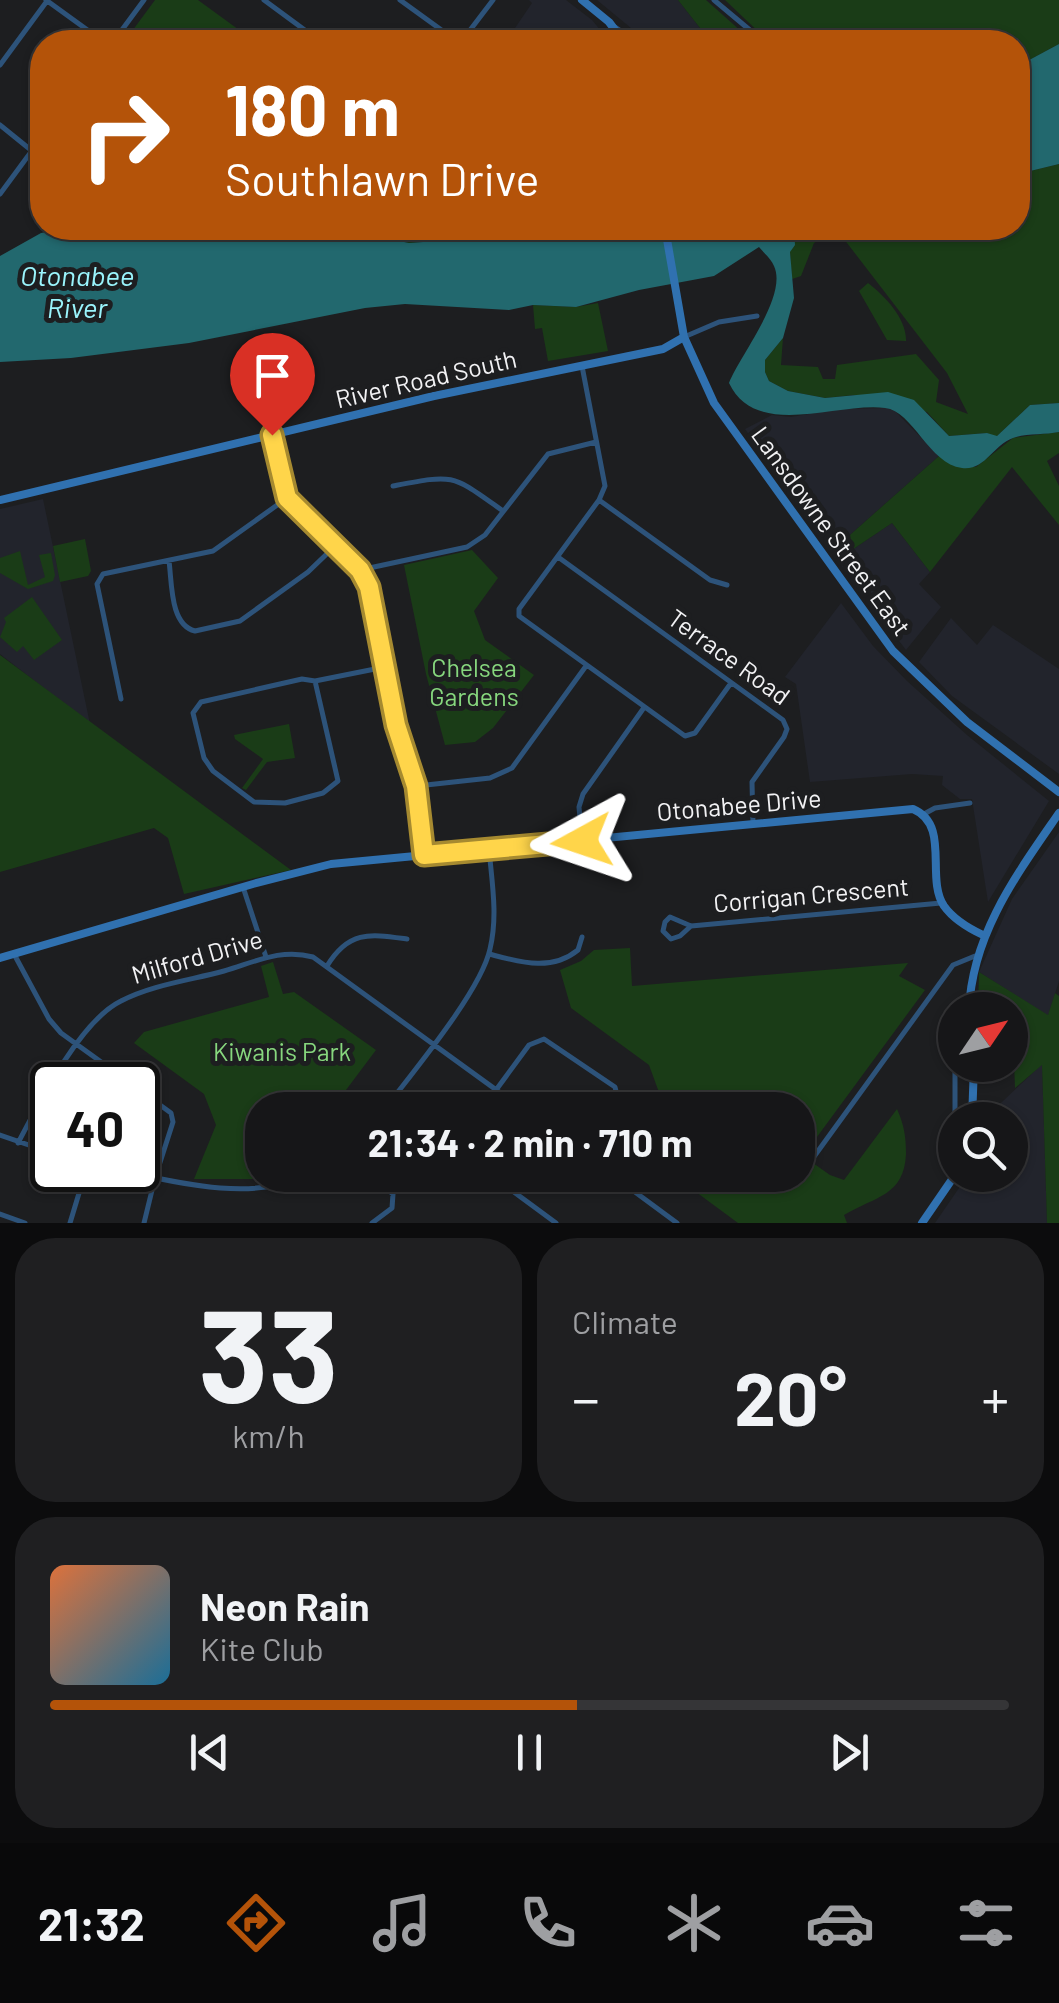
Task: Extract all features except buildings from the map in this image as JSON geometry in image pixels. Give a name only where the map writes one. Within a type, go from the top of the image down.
[{"type":"street","points":[[0,66],[47,0],[88,30]]},
{"type":"street","points":[[122,30],[144,0]]},
{"type":"street","points":[[264,0],[305,30]]},
{"type":"street","points":[[400,0],[443,30]]},
{"type":"street","points":[[469,30],[493,0]]},
{"type":"street","points":[[582,0],[621,30]]},
{"type":"street","points":[[714,0],[750,30]]},
{"type":"street","points":[[609,22],[615,30]]},
{"type":"street","points":[[0,125],[30,148]]},
{"type":"street","points":[[0,194],[30,153]]},
{"type":"street","name":"Lansdowne Street East","points":[[667,240],[684,337],[714,403],[892,652],[967,722],[1059,792]]},
{"type":"street","points":[[684,337],[719,322],[756,316]]},
{"type":"street","name":"River Road South","points":[[0,500],[434,396],[663,350],[684,337]]},
{"type":"street","points":[[582,366],[604,486],[599,500],[519,609],[519,616],[685,736],[695,733],[731,683]]},
{"type":"street","points":[[272,435],[287,498],[360,570],[369,587],[396,725],[416,786],[424,855]]},
{"type":"street","points":[[360,570],[467,547],[485,535],[548,454],[596,442]]},
{"type":"street","points":[[393,486],[450,477],[502,511]]},
{"type":"street","points":[[121,699],[98,584],[102,574],[212,550],[287,498]]},
{"type":"street","points":[[599,500],[710,580],[727,585]]},
{"type":"street","points":[[169,561],[180,622],[188,630],[195,630],[240,621],[308,572],[335,546]]},
{"type":"street","name":"Terrace Road","points":[[558,557],[783,720],[788,728],[752,782],[753,824]]},
{"type":"street","points":[[416,786],[490,778],[512,768],[586,666]]},
{"type":"street","points":[[315,681],[338,780],[333,788],[285,803],[267,804],[254,802],[213,771],[204,758],[193,712],[201,702],[302,679],[315,681],[385,667]]},
{"type":"street","points":[[582,841],[579,807],[583,794],[644,708]]},
{"type":"street","points":[[941,902],[933,828],[924,814],[935,808],[970,803]]},
{"type":"street","name":"Otonabee Drive","points":[[0,958],[330,864],[913,809],[924,814]]},
{"type":"street","points":[[971,992],[983,936],[1059,813]]},
{"type":"street","points":[[397,1092],[468,996],[489,954],[495,906],[489,850]]},
{"type":"street","points":[[243,887],[266,957]]},
{"type":"street","name":"Corrigan Crescent","points":[[692,926],[671,938],[663,931],[670,916],[692,926],[941,902],[961,924],[983,936]]},
{"type":"street","points":[[327,966],[356,937],[365,934],[407,939]]},
{"type":"street","points":[[489,954],[523,963],[554,962],[578,950],[582,937]]},
{"type":"street","name":"Milford Drive","points":[[18,1142],[76,1043],[122,1000],[266,957],[296,952],[313,956],[499,1092]]},
{"type":"street","points":[[14,954],[48,1019],[101,1062]]},
{"type":"street","points":[[815,1155],[953,965],[976,956]]},
{"type":"street","points":[[496,1090],[529,1046],[544,1038],[616,1092]]},
{"type":"street","points":[[160,1106],[174,1122],[160,1161]]},
{"type":"street","points":[[0,1135],[30,1146]]},
{"type":"street","points":[[160,1179],[204,1186],[245,1187]]},
{"type":"street","points":[[70,1223],[79,1192]]},
{"type":"street","points":[[144,1223],[151,1192]]},
{"type":"street","points":[[372,1223],[392,1208],[391,1192]]},
{"type":"street","points":[[514,1192],[556,1223]]},
{"type":"street","points":[[635,1192],[677,1223]]},
{"type":"street","points":[[922,1223],[945,1192]]},
{"type":"street","points":[[0,1214],[25,1223]]},
{"type":"shaded area","points":[[529,0],[566,0],[600,30],[514,30],[532,3]]},
{"type":"shaded area","points":[[597,0],[678,0],[702,30],[633,30]]},
{"type":"shaded area","points":[[838,409],[895,411],[939,456],[833,550],[745,429],[772,415],[791,417]]},
{"type":"shaded area","points":[[43,499],[90,724],[0,654],[0,509]]},
{"type":"shaded area","points":[[892,523],[930,572],[919,584],[941,607],[906,650],[837,560]]},
{"type":"shaded area","points":[[841,603],[873,646],[907,681],[1049,801],[988,902],[972,799],[960,799],[942,785],[943,776],[912,774],[810,782],[796,684],[785,677]]},
{"type":"shaded area","points":[[951,618],[977,645],[993,625],[1059,669],[1059,774],[952,696],[919,662]]},
{"type":"shaded area","points":[[1059,832],[1059,981],[1048,1016],[1028,1003],[1028,992],[1010,992],[979,972],[1012,899]]},
{"type":"shaded area","points":[[1042,1064],[1047,1223],[935,1223],[956,1192],[1028,1192],[1028,1102],[1002,1102],[1023,1082],[1028,1082]]},
{"type":"green space","points":[[155,0],[198,0],[239,30],[133,30]]},
{"type":"green space","points":[[678,0],[706,0],[740,30],[702,30]]},
{"type":"green space","points":[[725,0],[1059,0],[1059,44],[1030,60],[1030,30],[757,30]]},
{"type":"green space","points":[[1059,164],[1059,403],[1030,405],[996,437],[987,433],[949,436],[927,412],[854,395],[825,398],[788,391],[769,381],[765,360],[783,338],[781,365],[818,367],[823,379],[835,379],[837,365],[916,354],[939,380],[936,402],[968,414],[947,373],[845,240],[1030,240],[1030,171]]},
{"type":"green space","points":[[394,240],[451,240],[409,243]]},
{"type":"green space","points":[[792,240],[819,240],[814,243],[801,276],[792,279]]},
{"type":"green space","points":[[868,283],[899,316],[906,341],[887,340],[859,291]]},
{"type":"green space","points":[[598,303],[608,351],[548,361],[542,328],[535,329],[533,305],[576,307]]},
{"type":"green space","points":[[1059,432],[1059,453],[1047,461],[1059,486],[1059,525],[1012,467],[930,572],[892,523],[837,560],[833,550],[939,456],[954,466],[976,467],[1013,438]]},
{"type":"green space","points":[[85,539],[91,571],[88,576],[60,582],[53,546]]},
{"type":"green space","name":"Chelsea Gardens","points":[[472,550],[498,578],[474,611],[485,640],[534,675],[493,728],[475,742],[445,745],[404,565]]},
{"type":"green space","points":[[20,551],[28,585],[45,577],[39,555],[51,553],[53,581],[28,589],[0,573],[0,558]]},
{"type":"green space","points":[[32,597],[62,640],[34,660],[23,646],[17,652],[0,637],[4,618]]},
{"type":"green space","points":[[0,655],[291,870],[184,894],[168,838],[154,828],[0,872]]},
{"type":"green space","points":[[289,724],[295,758],[267,762],[246,790],[242,788],[263,759],[234,735]]},
{"type":"green space","points":[[630,948],[632,986],[908,963],[899,976],[925,990],[815,1140],[815,1092],[659,1092],[649,1065],[571,1008],[560,970],[594,950]]},
{"type":"green space","name":"Kiwanis Park","points":[[273,962],[283,994],[294,992],[376,1050],[344,1092],[245,1092],[245,1179],[194,1179],[216,1125],[204,1094],[134,1043],[144,1032],[269,997],[261,966]]},
{"type":"green space","points":[[979,972],[1011,992],[978,992]]},
{"type":"green space","points":[[1055,993],[1059,996],[1059,1223],[1047,1223],[1042,1065],[1028,1077],[1028,1003],[1048,1015]]},
{"type":"green space","points":[[897,1109],[906,1154],[900,1179],[886,1193],[844,1215],[847,1223],[738,1223],[696,1192],[815,1192],[815,1164],[844,1180]]},
{"type":"water","points":[[1059,44],[1059,164],[1030,171],[1030,60]]},
{"type":"water","name":"Otonabee River","points":[[30,239],[409,243],[795,240],[790,252],[794,298],[783,338],[765,360],[769,381],[788,391],[825,398],[888,392],[914,400],[949,436],[997,436],[1030,405],[1059,403],[1059,432],[1013,438],[977,466],[962,468],[940,457],[895,411],[866,408],[778,414],[758,410],[741,400],[729,383],[769,309],[777,278],[773,263],[759,247],[714,276],[576,307],[533,305],[509,310],[405,304],[365,308],[189,343],[71,358],[0,362],[0,256]]},
{"type":"route","points":[[272,435],[287,498],[360,570],[369,587],[396,725],[416,786],[424,855],[582,841]]}]
